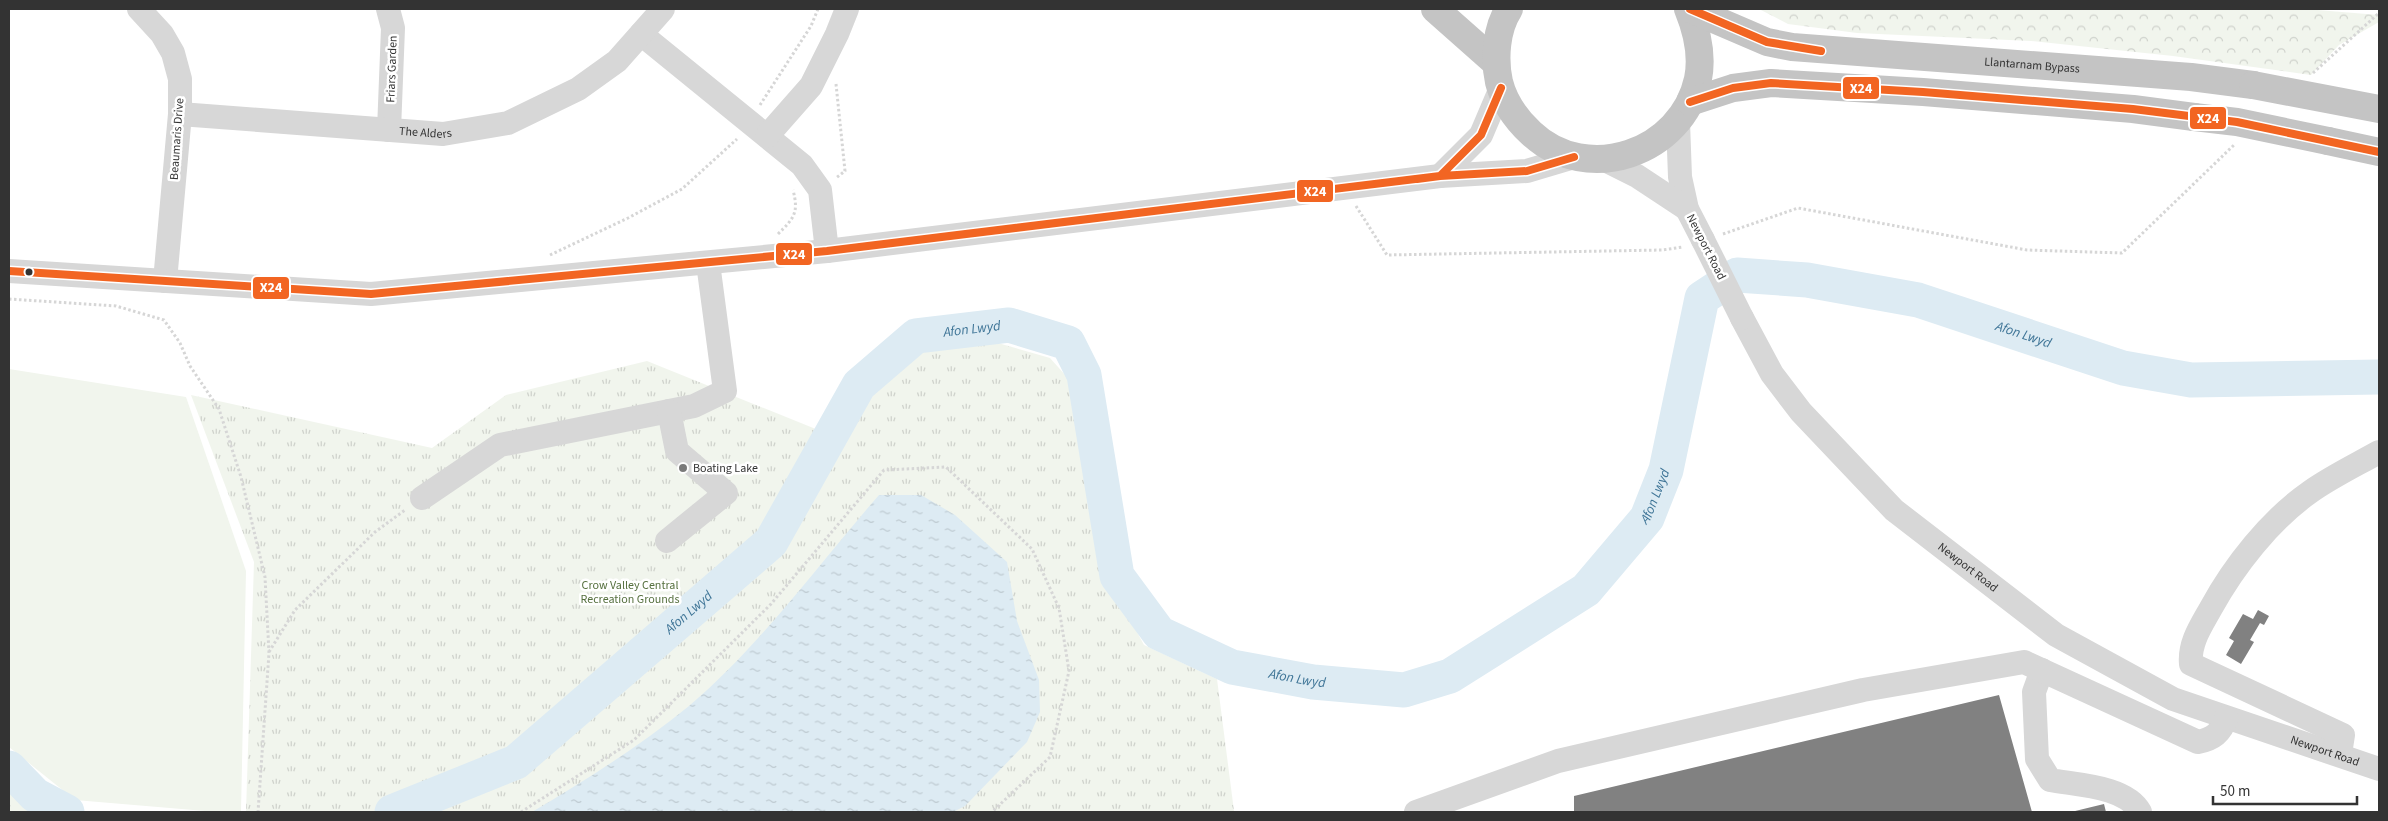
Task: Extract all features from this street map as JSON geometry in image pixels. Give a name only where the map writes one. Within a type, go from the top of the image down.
[{"type":"highway","points":[[1435,9],[1499,76]]},
{"type":"highway","points":[[1509,9],[1498,38],[1499,76],[1509,108],[1521,125],[1537,139],[1555,150],[1574,157],[1605,160],[1626,156],[1645,148],[1663,136],[1684,112],[1698,79],[1700,54],[1697,30],[1689,9]]},
{"type":"highway","name":"Llantarnam Bypass","points":[[1689,9],[1760,39],[1792,47],[2190,77],[2253,85],[2379,109]]},
{"type":"highway","points":[[1684,112],[1733,88],[1771,83],[1962,95],[2133,109],[2237,122],[2379,152]]},
{"type":"street","name":"Beaumaris Drive","points":[[139,9],[162,34],[173,53],[180,79],[180,114],[165,281]]},
{"type":"street","name":"Friars Garden","points":[[388,9],[393,28],[389,130]]},
{"type":"street","name":"The Alders","points":[[180,114],[443,134],[508,123],[578,90],[617,61],[663,9]]},
{"type":"street","points":[[767,136],[811,86],[838,34],[847,9]]},
{"type":"street","points":[[641,34],[742,129],[767,136],[802,166],[820,190],[827,251]]},
{"type":"street","points":[[1440,176],[1482,134],[1499,76]]},
{"type":"street","name":"Newport Road","points":[[1684,112],[1680,177],[1687,209],[1742,318],[1772,374],[1801,412],[1894,510],[2056,635],[2173,699],[2340,754],[2379,769]]},
{"type":"street","points":[[9,271],[370,294],[708,264],[827,251],[1440,176],[1527,171],[1574,157]]},
{"type":"street","name":"Newport Road","points":[[1605,160],[1637,176],[1687,209]]},
{"type":"street","points":[[422,498],[500,445],[694,406],[725,391],[708,264]]},
{"type":"street","points":[[666,541],[726,493],[677,451],[669,411]]},
{"type":"street","points":[[2340,754],[2343,735],[2191,664],[2190,654],[2197,632],[2230,574],[2264,534],[2309,493],[2379,452]]},
{"type":"street","points":[[1416,812],[1558,761],[1863,690],[2024,662],[2198,742],[2210,739],[2222,730],[2226,718]]},
{"type":"street","points":[[2042,670],[2034,692],[2037,759],[2050,780],[2093,786],[2114,793],[2135,804],[2140,812]]},
{"type":"path","points":[[546,258],[550,254],[628,218],[682,189],[742,129],[806,33],[818,9]]},
{"type":"path","points":[[2305,80],[2379,13]]},
{"type":"path","points":[[794,196],[820,190],[845,171],[836,80]]},
{"type":"path","points":[[742,129],[743,144]]},
{"type":"path","points":[[1344,188],[1387,255],[1662,250],[1703,241],[1798,208],[2027,250],[2122,254],[2239,140]]},
{"type":"path","points":[[770,236],[778,235],[794,217],[797,204],[792,187]]},
{"type":"path","points":[[9,299],[116,306],[164,320],[180,344],[190,366],[219,409],[241,477],[265,577],[269,653],[258,812]]},
{"type":"path","points":[[521,812],[634,740],[771,604],[884,470],[946,467],[1032,549],[1059,608],[1069,671],[1050,757],[992,812]]},
{"type":"path","points":[[269,653],[295,610],[375,532],[422,498]]},
{"type":"green space","points":[[1759,9],[2305,9],[2379,15],[2379,22],[2339,45],[2311,75],[2173,56],[2031,41],[1857,33],[1788,24]]},
{"type":"green space","name":"Crow Valley Central Recreation Grounds","points":[[991,341],[1050,358],[1075,386],[1100,564],[1144,645],[1217,679],[1234,811],[246,812],[254,562],[191,395],[432,448],[506,395],[647,361],[838,438],[868,385],[917,344]]},
{"type":"green space","points":[[9,369],[186,397],[246,571],[241,812],[217,812],[75,800],[9,747]]},
{"type":"green space","points":[[9,789],[37,812],[9,812]]},
{"type":"water","points":[[879,495],[921,495],[955,515],[1007,562],[1017,621],[1039,680],[1040,712],[1027,742],[965,806],[953,812],[532,812],[632,749],[689,706],[764,631]]},
{"type":"building","points":[[2258,610],[2269,616],[2264,625],[2260,623],[2250,640],[2254,642],[2241,664],[2226,655],[2234,641],[2229,638],[2243,614],[2253,619]]},
{"type":"building","points":[[1999,695],[2032,812],[1574,812],[1574,796]]},
{"type":"building","points":[[2104,804],[2106,812],[2071,812]]},
{"type":"waterway","name":"Afon Lwyd","points":[[392,812],[516,762],[771,542],[859,385],[916,336],[1009,325],[1068,343],[1084,375],[1117,576],[1159,633],[1232,667],[1313,682],[1404,690],[1450,676],[1586,590],[1647,518],[1666,470],[1702,298],[1737,275],[1807,280],[1918,300],[2123,368],[2191,380],[2379,377]]},
{"type":"waterway","name":"Afon Lwyd","points":[[9,768],[35,795],[67,812]]},
{"type":"transit line","name":"X24","points":[[1690,9],[1767,42],[1821,51]]},
{"type":"transit line","name":"X24","points":[[1690,102],[1733,88],[1771,83],[1923,92],[2133,109],[2237,122],[2379,152]]},
{"type":"transit line","name":"X24","points":[[1417,179],[1440,176],[1481,135],[1501,88]]},
{"type":"transit line","name":"X24","points":[[9,271],[371,294],[827,251],[1440,176],[1527,171],[1574,157]]},
{"type":"place","name":"Boating Lake","points":[[683,468]]}]
